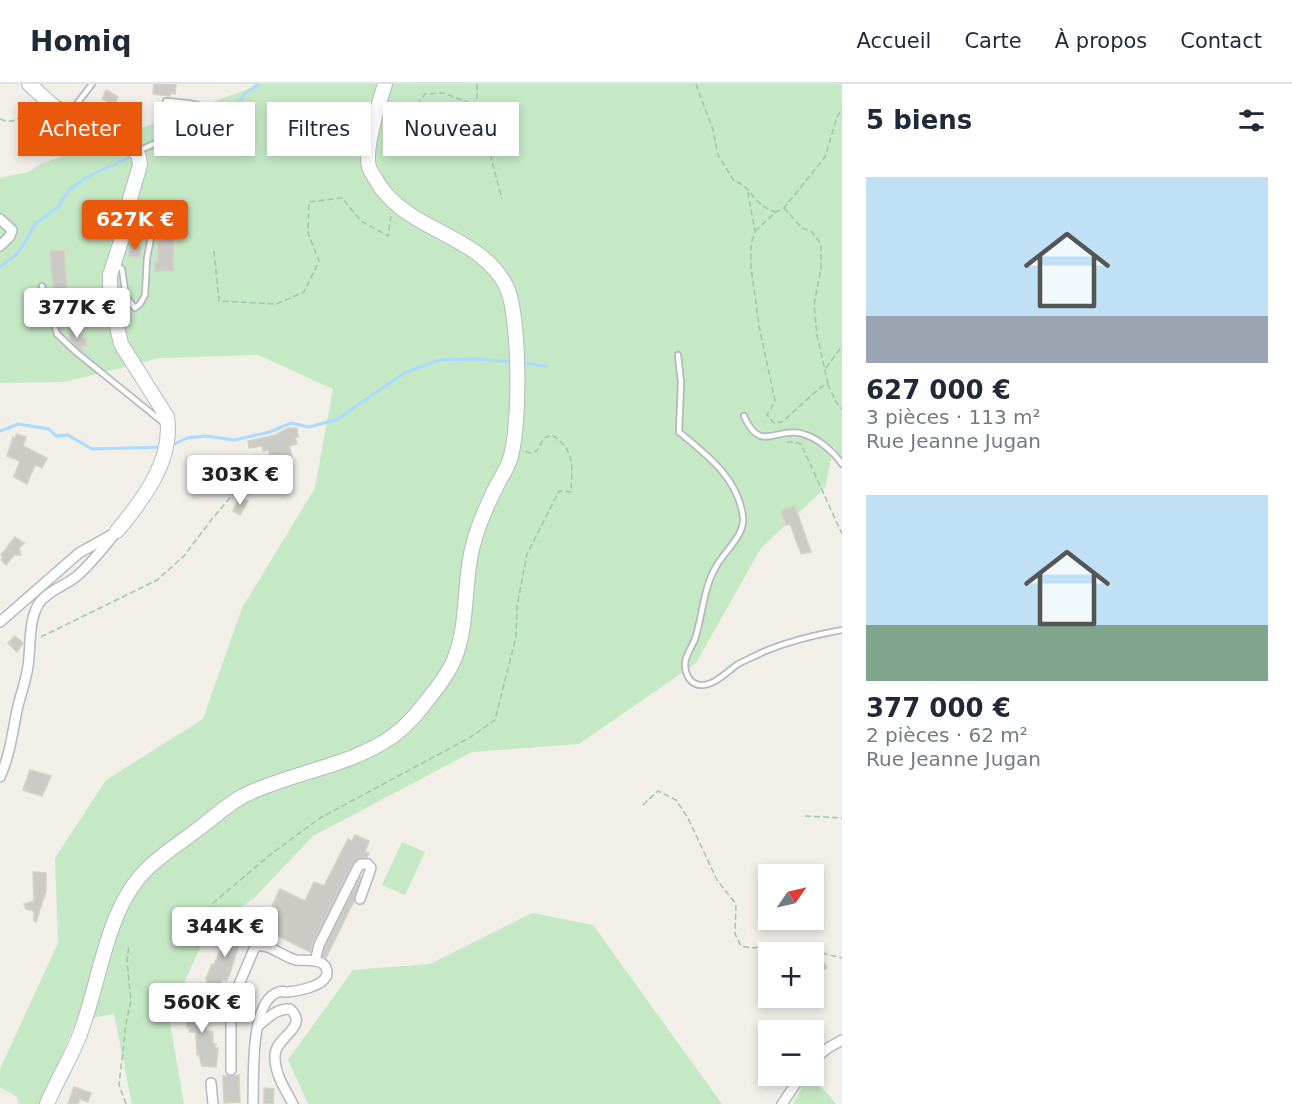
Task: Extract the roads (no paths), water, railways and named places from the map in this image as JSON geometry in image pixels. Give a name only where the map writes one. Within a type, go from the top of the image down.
[{"type":"main road","points":[[47,1104],[78,1040],[109,936],[126,897],[150,867],[240,798],[276,781],[367,751],[393,735],[415,717],[454,660],[462,630],[473,543],[497,485],[509,464],[514,446],[517,403],[513,303],[507,287],[495,268],[483,257],[412,217],[394,204],[379,185],[369,166],[370,146],[375,117],[385,84]]},
{"type":"main road","points":[[34,89],[48,102]]},
{"type":"main road","points":[[117,531],[147,492],[163,458],[168,433],[167,417],[121,344],[110,285],[113,263],[125,229],[140,165],[135,156]]},
{"type":"street","points":[[0,219],[12,230],[10,236],[0,246]]},
{"type":"street","points":[[0,622],[79,553],[117,531]]},
{"type":"street","points":[[0,777],[9,754],[28,668],[33,621],[39,603],[53,590],[82,571],[117,531]]},
{"type":"street","points":[[315,961],[319,945],[358,867],[361,864],[368,864],[371,868],[360,899]]},
{"type":"street","points":[[231,1071],[232,1001],[254,949],[266,945],[294,960],[315,961],[324,965],[327,970],[322,982],[311,987],[279,992],[270,998],[262,1010],[254,1046],[254,1104]]},
{"type":"street","points":[[258,1026],[283,1008],[290,1009],[298,1019],[297,1024],[276,1048],[275,1056],[277,1072],[293,1104]]},
{"type":"street","points":[[824,1051],[842,1040]]},
{"type":"street","points":[[212,1083],[213,1104]]},
{"type":"street","points":[[782,1104],[794,1086]]},
{"type":"lane","points":[[34,89],[69,110],[76,105],[92,84]]},
{"type":"lane","points":[[142,146],[218,115],[214,110],[166,101]]},
{"type":"lane","points":[[113,263],[122,269],[126,297],[135,308],[145,296],[147,258],[153,228]]},
{"type":"lane","points":[[42,286],[57,334],[76,352],[151,411],[168,433]]},
{"type":"lane","points":[[678,355],[681,391],[679,432],[717,464],[730,480],[740,503],[744,520],[738,537],[717,566],[704,595],[695,638],[685,662],[686,673],[690,680],[695,685],[705,686],[721,678],[739,664],[764,652],[807,636],[842,630]]},
{"type":"lane","points":[[744,416],[750,429],[765,438],[800,433],[835,453],[842,464]]},
{"type":"waterway","points":[[240,102],[245,93],[259,84]]},
{"type":"waterway","points":[[0,267],[18,253],[36,223],[58,207],[69,190],[87,177],[128,158]]},
{"type":"waterway","points":[[170,446],[187,438],[206,436],[234,440],[270,432],[291,423],[309,427],[338,419],[404,373],[440,360],[475,359],[512,362]]},
{"type":"waterway","points":[[521,363],[546,366]]},
{"type":"waterway","points":[[0,431],[18,424],[49,429],[56,436],[68,435],[92,449],[163,447]]}]
